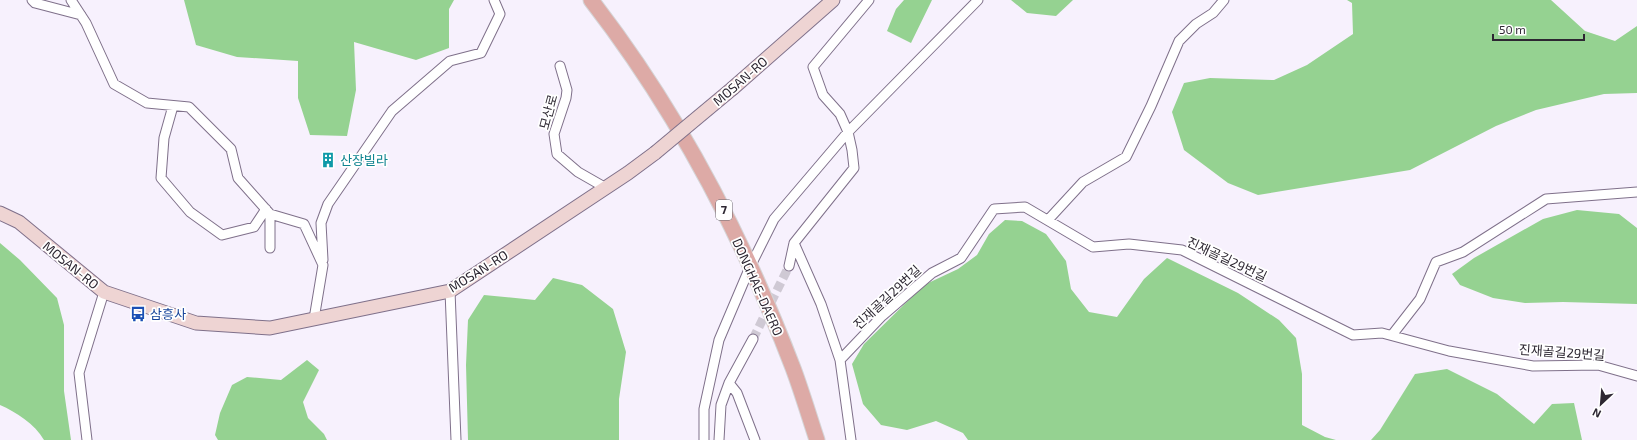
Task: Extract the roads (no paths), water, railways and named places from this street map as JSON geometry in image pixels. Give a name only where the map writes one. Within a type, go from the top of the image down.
[{"type":"main road","name":"DONGHAE-DAERO","points":[[591,0],[606,19],[661,99],[725,213],[750,267],[793,369],[817,440]]},
{"type":"street","points":[[32,0],[35,3],[81,16]]},
{"type":"street","points":[[71,0],[86,22],[114,84],[148,103],[190,107],[231,149],[238,178],[268,212],[304,224],[323,265]]},
{"type":"street","points":[[314,319],[323,265],[321,222],[328,204],[392,111],[450,62],[481,53],[500,14],[494,0]]},
{"type":"street","name":"MOSAN-RO","points":[[0,213],[19,222],[104,292],[196,323],[270,328],[450,290],[606,188],[655,153],[733,88],[833,0]]},
{"type":"street","points":[[789,266],[794,243],[854,168],[848,132],[840,114],[824,94],[813,67],[869,0]]},
{"type":"street","points":[[704,440],[704,409],[719,340],[750,267],[774,219],[848,132],[978,0]]},
{"type":"street","points":[[1048,220],[1082,182],[1126,157],[1151,106],[1179,42],[1196,24],[1213,13],[1224,0]]},
{"type":"street","name":"모산로","points":[[560,66],[567,90],[566,98],[554,134],[556,154],[578,172],[606,188]]},
{"type":"street","points":[[173,106],[164,138],[161,178],[190,212],[222,235],[254,227],[268,212]]},
{"type":"street","points":[[1392,335],[1420,299],[1436,262],[1463,252],[1546,199],[1637,192]]},
{"type":"street","name":"진재골길29번길","points":[[840,360],[882,316],[932,272],[961,258],[994,209],[1025,207],[1093,247],[1129,244],[1182,250],[1353,335],[1382,333],[1449,351],[1533,366],[1598,365],[1637,376]]},
{"type":"street","points":[[268,212],[270,248]]},
{"type":"street","points":[[794,243],[821,304],[840,360],[851,440]]},
{"type":"street","points":[[450,290],[456,440]]},
{"type":"street","points":[[87,440],[79,373],[104,292]]},
{"type":"street","points":[[719,440],[721,405],[729,383],[753,339]]},
{"type":"street","points":[[729,383],[736,393],[754,440]]},
{"type":"tunnel","points":[[753,339],[789,266]]},
{"type":"place","name":"산장빌라","points":[[328,160]]},
{"type":"place","name":"삼흥사","points":[[138,314]]}]
